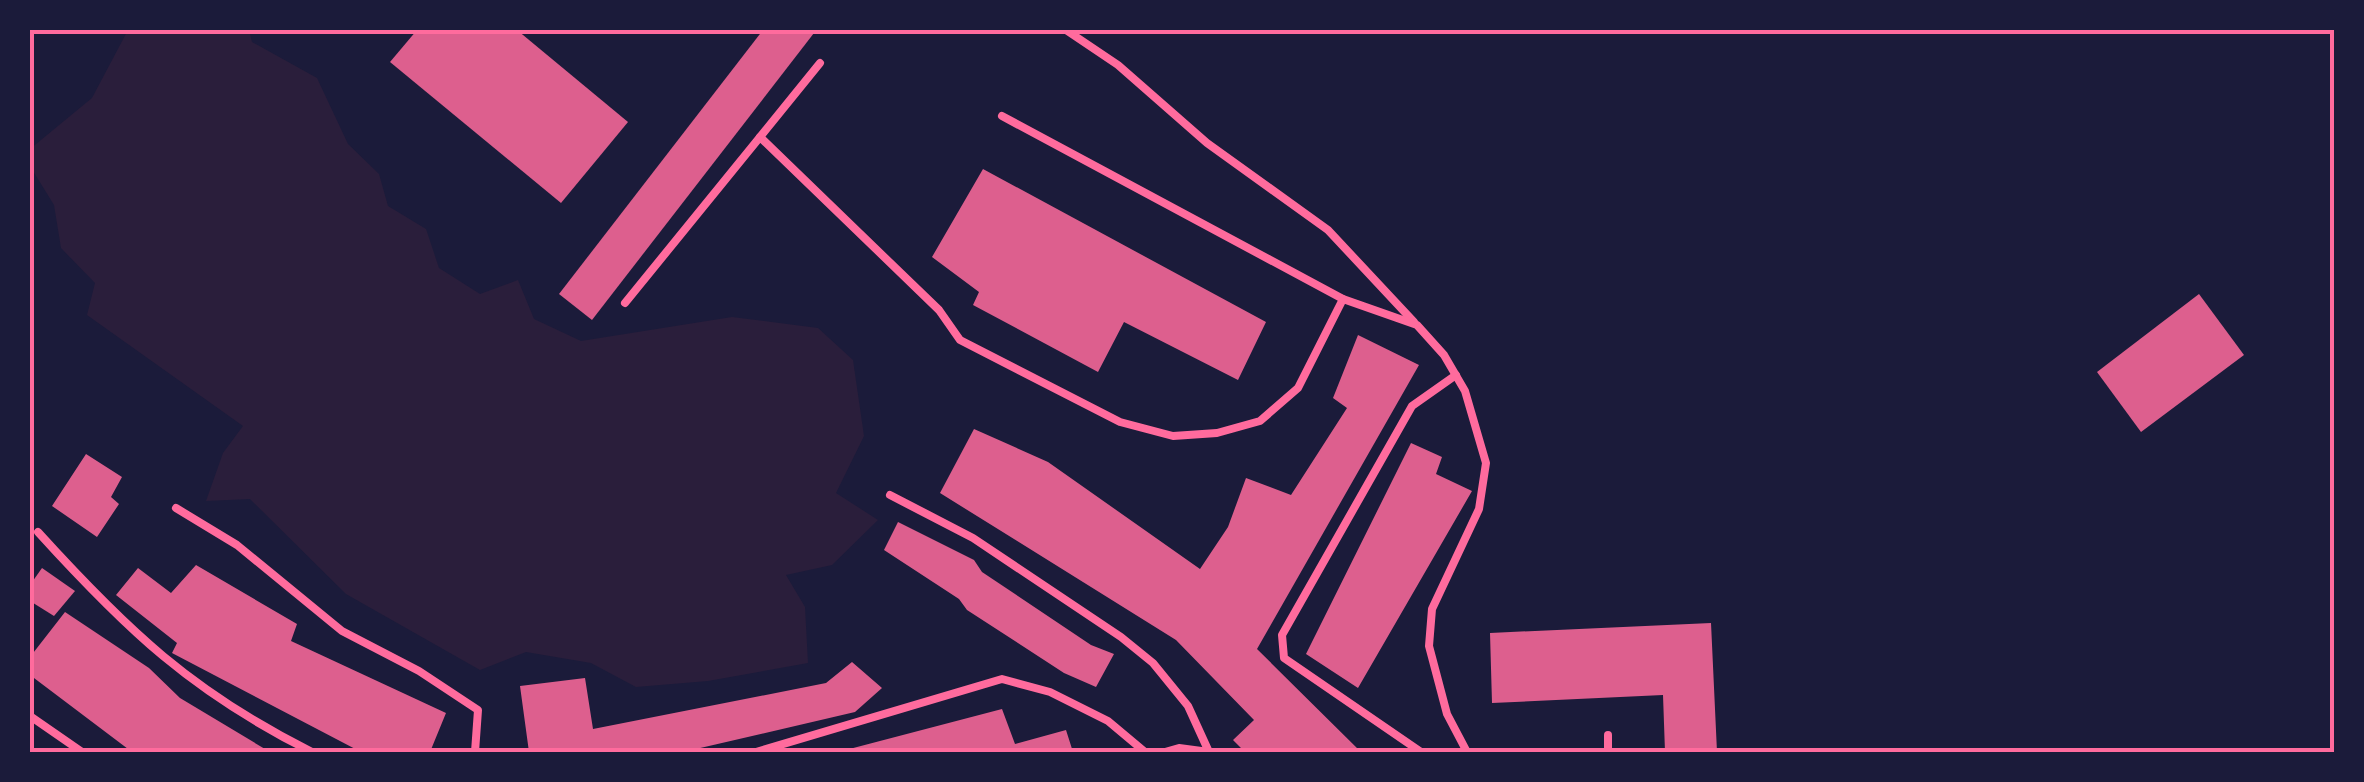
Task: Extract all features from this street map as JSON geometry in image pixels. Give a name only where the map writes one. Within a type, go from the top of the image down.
[{"type":"lane","points":[[1066,30],[1118,65],[1207,143],[1328,230],[1417,325],[1456,376],[1479,428],[1485,484],[1479,510],[1432,610],[1429,646],[1447,714],[1466,752]]},
{"type":"lane","points":[[625,303],[820,63]]},
{"type":"lane","points":[[1002,116],[1343,299],[1417,325]]},
{"type":"lane","points":[[760,137],[939,310],[960,340],[1120,422],[1174,436],[1217,434],[1260,422],[1298,388],[1343,299]]},
{"type":"lane","points":[[1421,752],[1284,658],[1282,635],[1412,406],[1456,376]]},
{"type":"lane","points":[[890,495],[973,538],[1154,663],[1188,706],[1209,752],[1180,748],[1165,752]]},
{"type":"lane","points":[[176,508],[237,545],[342,631],[419,671],[478,710],[474,752]]},
{"type":"lane","points":[[38,532],[119,621],[190,681],[312,752]]},
{"type":"lane","points":[[756,752],[1002,679],[1050,692],[1108,721],[1144,752]]},
{"type":"lane","points":[[30,716],[82,752]]},
{"type":"lane","points":[[1608,735],[1608,752]]},
{"type":"shaded area","points":[[128,30],[249,30],[252,42],[317,78],[348,144],[379,174],[388,206],[426,229],[439,268],[480,294],[518,280],[534,319],[581,341],[732,317],[818,328],[853,360],[864,436],[836,493],[878,520],[832,565],[786,575],[805,607],[808,663],[708,681],[636,687],[591,663],[526,652],[480,670],[346,594],[250,499],[206,501],[223,453],[243,426],[87,315],[95,283],[61,248],[54,205],[33,171],[30,149],[92,98]]},
{"type":"building","points":[[417,30],[517,30],[628,122],[561,203],[390,62]]},
{"type":"building","points":[[763,30],[814,33],[592,320],[559,294]]},
{"type":"building","points":[[983,169],[1266,322],[1238,380],[1124,322],[1098,372],[973,305],[979,292],[932,257]]},
{"type":"building","points":[[2199,294],[2244,355],[2141,432],[2097,372]]},
{"type":"building","points":[[1358,335],[1419,365],[1257,649],[1361,752],[1245,752],[1233,740],[1254,720],[1176,640],[940,493],[974,429],[1048,462],[1200,569],[1228,527],[1246,478],[1291,495],[1347,408],[1333,398]]},
{"type":"building","points":[[1411,443],[1442,457],[1436,474],[1472,491],[1358,688],[1306,654]]},
{"type":"building","points":[[86,454],[122,477],[111,497],[119,504],[97,537],[52,506]]},
{"type":"building","points":[[898,522],[974,560],[982,572],[1091,645],[1114,654],[1096,687],[1064,673],[884,550]]},
{"type":"building","points":[[196,565],[297,624],[291,641],[446,713],[430,752],[361,752],[172,653],[177,643],[116,595],[138,568],[171,593]]},
{"type":"building","points":[[42,568],[75,591],[54,616],[30,601],[30,585]]},
{"type":"building","points":[[65,612],[149,668],[180,698],[270,752],[132,752],[30,675],[30,657]]},
{"type":"building","points":[[1711,623],[1717,752],[1665,752],[1663,695],[1492,703],[1490,633]]},
{"type":"building","points":[[852,662],[882,688],[855,712],[683,752],[529,752],[520,686],[585,678],[593,729],[826,683]]},
{"type":"building","points":[[1002,709],[1015,744],[1066,730],[1073,752],[838,752]]}]
